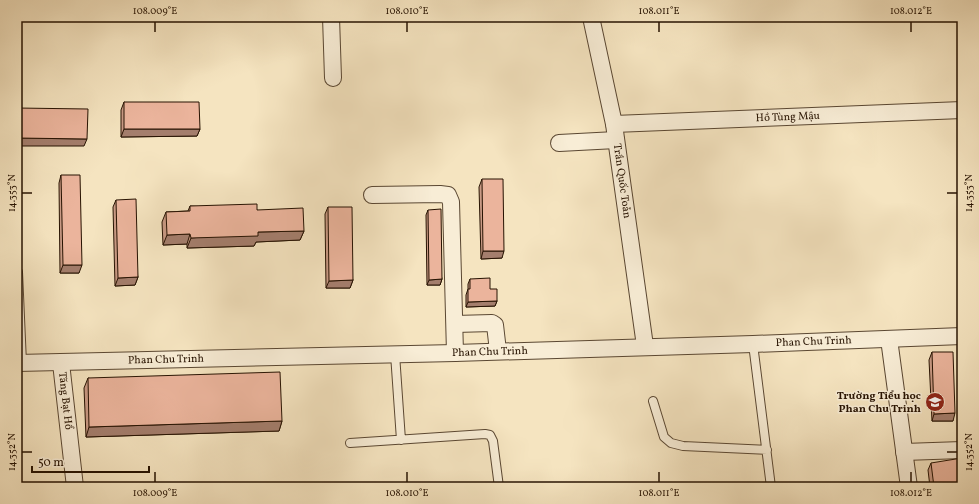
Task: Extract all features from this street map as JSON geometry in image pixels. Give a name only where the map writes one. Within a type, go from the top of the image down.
[{"type":"street","points":[[331,17],[333,78]]},
{"type":"street","name":"Trần Quốc Toản","points":[[591,17],[614,124],[645,346]]},
{"type":"street","name":"Hồ Tùng Mậu","points":[[614,124],[962,110]]},
{"type":"street","points":[[559,143],[616,140]]},
{"type":"street","points":[[372,194],[448,195],[451,202],[455,353]]},
{"type":"street","points":[[455,324],[492,323],[496,325],[498,351]]},
{"type":"street","name":"Phan Chu Trinh","points":[[20,363],[455,353],[962,336]]},
{"type":"street","points":[[888,339],[909,487]]},
{"type":"street","name":"Tăng Bạt Hổ","points":[[61,363],[75,487]]},
{"type":"street","points":[[904,452],[962,450]]},
{"type":"lane","points":[[18,272],[20,363]]},
{"type":"lane","points":[[753,344],[771,487]]},
{"type":"lane","points":[[395,354],[401,440]]},
{"type":"lane","points":[[653,401],[664,437],[671,443],[683,446],[766,450]]},
{"type":"lane","points":[[350,443],[485,434],[490,435],[493,441],[499,487]]},
{"type":"building","points":[[124,102],[199,102],[200,129],[124,129]]},
{"type":"building","points":[[17,108],[88,109],[87,139],[17,138]]},
{"type":"building","points":[[61,175],[80,175],[82,265],[63,265]]},
{"type":"building","points":[[482,179],[503,179],[504,251],[483,251]]},
{"type":"building","points":[[136,199],[138,277],[118,278],[116,200]]},
{"type":"building","points":[[257,204],[257,210],[303,208],[304,231],[258,232],[258,236],[191,238],[190,234],[167,235],[166,212],[190,211],[190,206]]},
{"type":"building","points":[[328,207],[352,207],[353,280],[329,281]]},
{"type":"building","points":[[441,209],[442,279],[429,280],[428,210]]},
{"type":"building","points":[[490,278],[490,289],[497,289],[497,301],[468,302],[470,279]]},
{"type":"building","points":[[932,352],[953,352],[955,413],[934,414]]},
{"type":"building","points":[[280,372],[282,421],[89,427],[88,378]]},
{"type":"building","points":[[962,458],[962,484],[934,487],[931,463]]},
{"type":"place","name":"Trường Tiểu học Phan Chu Trinh","points":[[935,402]]}]
